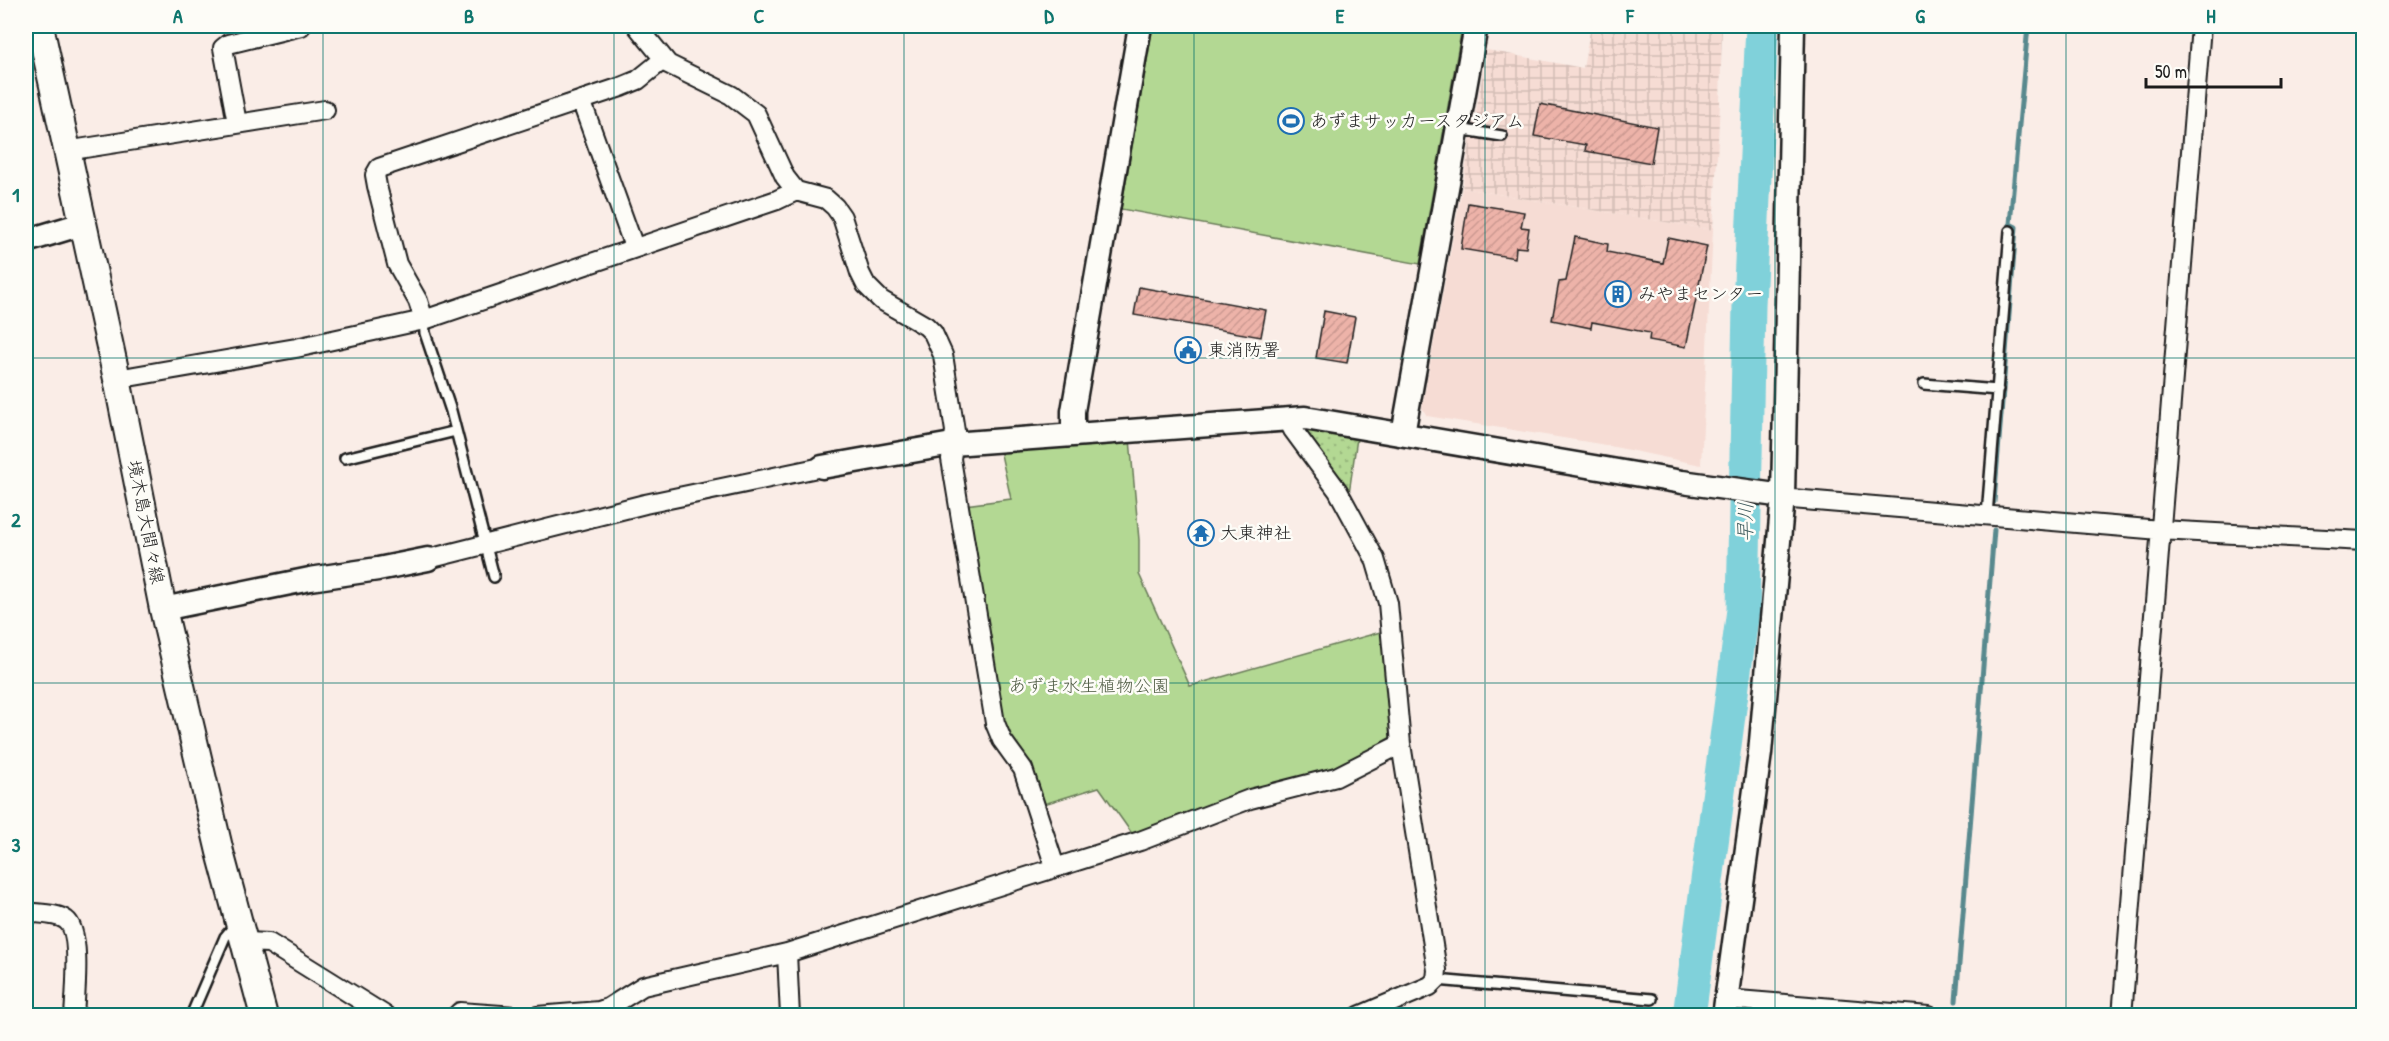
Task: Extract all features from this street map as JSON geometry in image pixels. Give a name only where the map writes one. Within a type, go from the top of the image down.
[{"type":"main road","name":"境木島大間々線","points":[[40,26],[117,379],[163,609],[241,932],[264,1016]]},
{"type":"street","points":[[237,123],[223,48],[228,44],[301,26]]},
{"type":"street","points":[[637,26],[668,64],[731,95],[756,114],[785,177],[796,191],[826,199],[842,217],[866,285],[881,300],[926,326],[933,333],[943,355],[955,431],[951,459],[995,723],[1002,740],[1023,769],[1055,867]]},
{"type":"street","points":[[1073,435],[1072,417],[1140,26]]},
{"type":"street","points":[[1403,434],[1476,26]]},
{"type":"street","points":[[1793,26],[1777,495],[1760,753],[1725,1007],[1929,1016]]},
{"type":"street","points":[[2122,1016],[2201,26]]},
{"type":"street","points":[[424,320],[418,301],[402,277],[397,264],[377,186],[375,175],[379,168],[638,80],[664,59]]},
{"type":"street","points":[[582,100],[634,247]]},
{"type":"street","points":[[66,151],[325,110]]},
{"type":"street","points":[[117,379],[296,348],[424,320],[777,200],[796,191]]},
{"type":"street","points":[[26,241],[82,224]]},
{"type":"street","points":[[163,609],[310,579],[428,559],[645,504],[822,467],[952,444],[1316,419],[1792,499],[2160,530],[2364,541]]},
{"type":"street","points":[[1288,420],[1338,491],[1375,559],[1388,603],[1401,744],[1437,970],[1436,980],[1430,986],[1359,1016]]},
{"type":"street","points":[[537,1016],[599,1011],[608,1008],[643,986],[787,953],[1140,841],[1250,799],[1336,777],[1401,744]]},
{"type":"street","points":[[26,912],[65,918],[70,923],[76,946],[75,1016]]},
{"type":"street","points":[[241,932],[269,943],[386,1016]]},
{"type":"street","points":[[787,953],[790,1016]]},
{"type":"street","points":[[456,1016],[460,1012],[515,1016]]},
{"type":"lane","points":[[1458,129],[1502,136]]},
{"type":"lane","points":[[1987,515],[2010,231]]},
{"type":"lane","points":[[424,320],[425,333],[456,431],[494,577]]},
{"type":"lane","points":[[1924,384],[1998,390]]},
{"type":"lane","points":[[345,458],[456,431]]},
{"type":"lane","points":[[191,1016],[225,937],[241,932]]},
{"type":"lane","points":[[1436,980],[1652,999]]},
{"type":"shaded area","points":[[1591,26],[1722,26],[1713,230],[1462,188],[1487,50],[1583,68]]},
{"type":"shaded area","points":[[1462,188],[1713,230],[1701,465],[1600,444],[1427,416],[1422,408]]},
{"type":"green space","name":"あずまサッカースタジアム","points":[[1153,26],[1446,26],[1458,28],[1461,33],[1420,264],[1121,209]]},
{"type":"green space","points":[[1307,429],[1357,438],[1349,493],[1303,432]]},
{"type":"green space","name":"あずま水生植物公園","points":[[1130,439],[1139,540],[1139,574],[1190,686],[1384,631],[1391,737],[1331,772],[1133,835],[1099,787],[1044,804],[1033,769],[1001,720],[965,505],[1011,499],[1000,450]]},
{"type":"building","points":[[1540,104],[1657,127],[1651,163],[1585,151],[1586,145],[1534,136]]},
{"type":"building","points":[[1468,203],[1524,212],[1521,227],[1529,228],[1526,248],[1516,247],[1515,258],[1461,249]]},
{"type":"building","name":"みやまセンター","points":[[1575,237],[1608,244],[1607,252],[1663,263],[1668,238],[1707,246],[1686,347],[1649,340],[1650,333],[1592,322],[1591,328],[1552,320],[1559,282],[1566,281]]},
{"type":"building","points":[[1139,287],[1266,310],[1261,337],[1134,315]]},
{"type":"building","points":[[1324,311],[1355,317],[1347,363],[1316,358]]},
{"type":"waterway","name":"早川","points":[[1689,1016],[1743,610],[1749,305],[1762,26]]},
{"type":"waterway","points":[[1994,502],[2016,227],[2010,224],[2028,26]]},
{"type":"waterway","points":[[1956,1001],[1994,530]]},
{"type":"place","name":"あずまサッカースタジアム","points":[[1291,121]]},
{"type":"place","name":"みやまセンター","points":[[1618,294]]},
{"type":"place","name":"東消防署","points":[[1188,350]]},
{"type":"place","name":"大東神社","points":[[1201,533]]}]
